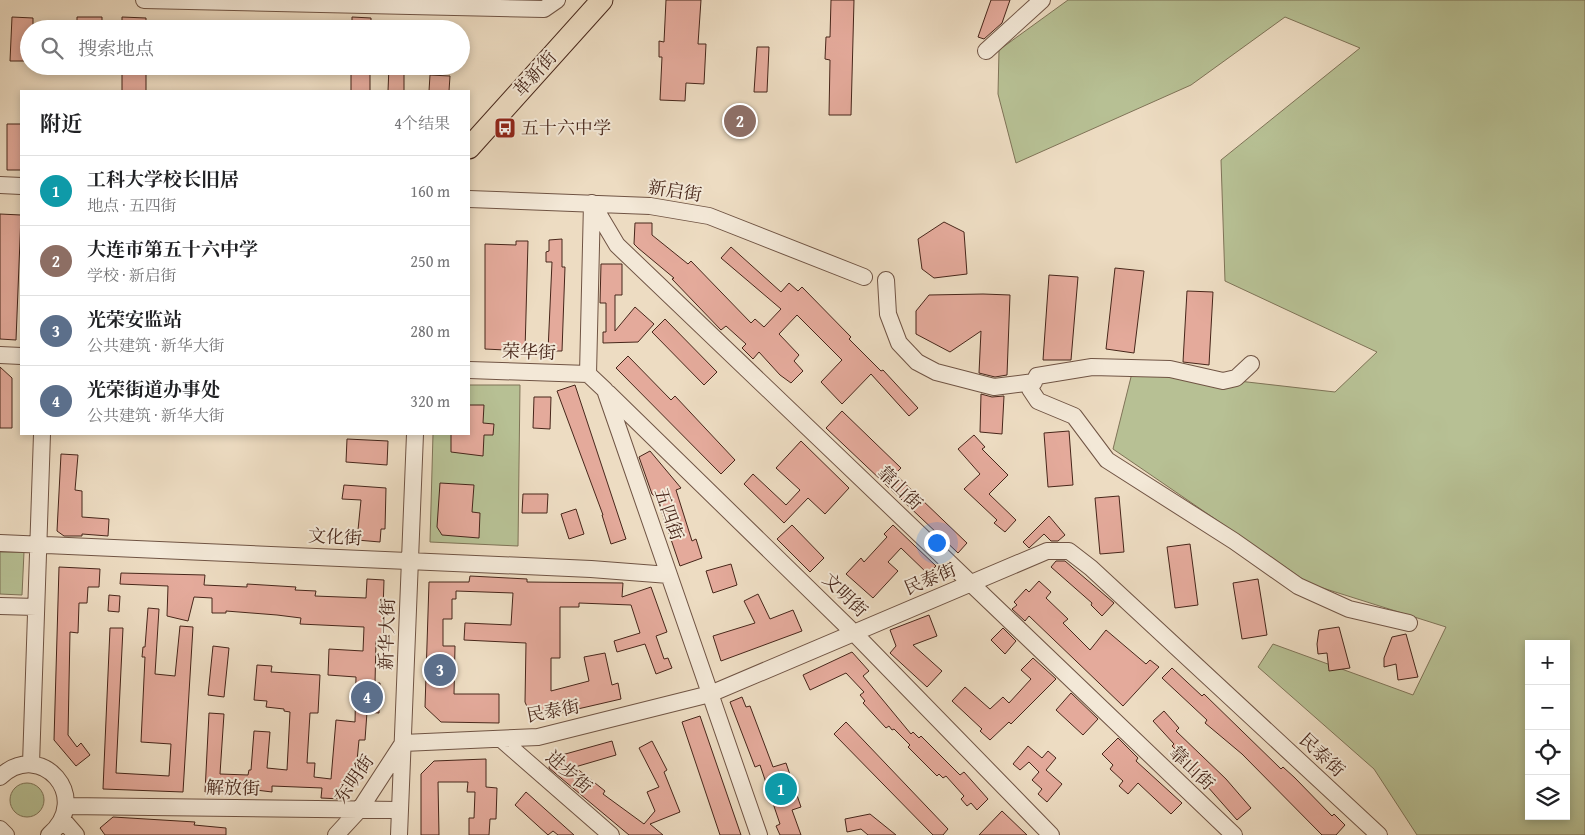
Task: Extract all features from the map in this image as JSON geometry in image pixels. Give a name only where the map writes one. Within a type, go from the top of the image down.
[{"type":"main road","name":"革新街","points":[[470,147],[601,0]]},
{"type":"street","points":[[144,0],[312,1],[544,8],[557,0]]},
{"type":"street","points":[[986,51],[1042,0]]},
{"type":"street","points":[[0,185],[20,186]]},
{"type":"street","name":"新启街","points":[[470,199],[650,206],[709,216],[864,277]]},
{"type":"street","points":[[588,374],[592,203]]},
{"type":"street","name":"靠山街","points":[[592,203],[617,246],[1234,835]]},
{"type":"street","points":[[886,280],[888,314],[899,343],[917,362],[936,372],[994,387],[1034,382]]},
{"type":"street","points":[[0,355],[20,356]]},
{"type":"street","points":[[1251,364],[1236,378],[1223,381],[1170,369],[1092,367],[1037,376],[1030,389],[1038,401],[1074,416],[1108,460],[1234,541],[1298,586],[1349,609],[1409,623]]},
{"type":"street","name":"荣华街","points":[[470,370],[588,374]]},
{"type":"street","name":"五四街","points":[[588,374],[605,390],[758,835]]},
{"type":"street","name":"文明街","points":[[605,390],[854,633],[1052,835]]},
{"type":"street","points":[[31,764],[42,435]]},
{"type":"street","name":"新华大街","points":[[399,835],[415,435]]},
{"type":"street","name":"文化街","points":[[0,543],[591,569],[669,575]]},
{"type":"street","name":"民泰街","points":[[403,743],[538,738],[710,694],[1047,551],[1069,551],[1091,568],[1379,835]]},
{"type":"street","points":[[0,606],[36,607]]},
{"type":"street","name":"进步街","points":[[501,739],[611,835]]},
{"type":"street","name":"东明街","points":[[336,835],[360,809],[403,743]]},
{"type":"street","points":[[0,777],[6,770],[18,765],[31,764],[48,770],[61,783],[65,794],[64,813],[49,835]]},
{"type":"street","name":"解放街","points":[[64,813],[400,810]]},
{"type":"street","points":[[64,813],[76,835]]},
{"type":"street","points":[[0,829],[6,835]]},
{"type":"green space","points":[[1068,0],[1585,0],[1585,835],[1417,835],[1374,769],[1258,667],[1273,644],[1413,695],[1446,627],[1310,584],[1113,449],[1133,369],[1335,392],[1377,352],[1225,281],[1221,160],[1360,48],[1285,17],[1191,85],[1016,163],[998,94],[999,50]]},
{"type":"green space","points":[[470,385],[520,385],[518,546],[430,542],[433,435],[470,435]]},
{"type":"green space","points":[[0,552],[24,552],[22,595],[0,594]]},
{"type":"green space","points":[[27,783],[34,784],[39,788],[43,793],[43,807],[39,812],[34,816],[27,817],[20,816],[15,812],[11,807],[10,800],[11,793],[15,788],[20,784]]},
{"type":"building","points":[[666,0],[701,0],[698,44],[706,44],[704,84],[686,83],[685,101],[660,100],[662,57],[659,57],[659,41],[664,42]]},
{"type":"building","points":[[831,0],[854,0],[851,115],[829,115],[830,60],[825,59],[826,37],[830,37]]},
{"type":"building","points":[[991,0],[1010,0],[1002,23],[984,39],[978,37]]},
{"type":"building","points":[[12,17],[33,18],[33,20],[20,20],[20,61],[10,61]]},
{"type":"building","points":[[77,17],[102,17],[102,20],[77,20]]},
{"type":"building","points":[[122,17],[146,18],[146,20],[122,20]]},
{"type":"building","points":[[352,17],[371,18],[371,20],[352,20]]},
{"type":"building","points":[[757,47],[769,47],[767,92],[754,92]]},
{"type":"building","points":[[122,75],[146,75],[146,90],[122,90]]},
{"type":"building","points":[[351,75],[370,75],[370,90],[351,90]]},
{"type":"building","points":[[389,75],[404,75],[404,90],[388,90]]},
{"type":"building","points":[[430,75],[450,76],[449,90],[429,90]]},
{"type":"building","points":[[7,124],[20,124],[20,170],[7,170]]},
{"type":"building","points":[[0,214],[20,215],[16,340],[0,339]]},
{"type":"building","points":[[944,222],[964,232],[967,274],[934,278],[922,269],[918,239]]},
{"type":"building","points":[[635,223],[652,223],[652,235],[688,264],[691,261],[751,323],[755,319],[764,327],[781,309],[721,258],[731,247],[781,292],[789,283],[798,291],[802,287],[851,337],[849,339],[881,371],[883,370],[918,408],[909,416],[871,374],[842,404],[821,382],[842,360],[797,315],[779,334],[799,355],[794,361],[803,371],[791,383],[780,375],[759,352],[753,359],[742,348],[746,344],[726,326],[721,330],[672,279],[674,278],[634,244]]},
{"type":"building","points":[[562,239],[562,267],[565,267],[562,351],[548,351],[552,262],[546,262],[546,252],[549,251],[549,240]]},
{"type":"building","points":[[516,241],[528,241],[525,351],[485,349],[485,244],[516,245]]},
{"type":"building","points":[[601,264],[622,264],[622,295],[615,295],[615,331],[635,307],[654,324],[638,342],[603,343],[603,332],[606,332],[606,303],[600,303]]},
{"type":"building","points":[[1115,268],[1144,271],[1134,353],[1106,349]]},
{"type":"building","points":[[1049,275],[1078,277],[1071,360],[1043,360]]},
{"type":"building","points":[[1187,291],[1213,292],[1209,365],[1183,362]]},
{"type":"building","points":[[929,295],[1010,295],[1007,375],[995,377],[979,373],[981,331],[950,352],[916,334],[916,311]]},
{"type":"building","points":[[665,319],[717,372],[704,385],[652,332]]},
{"type":"building","points":[[628,356],[671,400],[675,396],[735,460],[721,474],[616,368]]},
{"type":"building","points":[[0,367],[12,378],[12,428],[0,428]]},
{"type":"building","points":[[575,385],[626,539],[611,544],[603,515],[557,391]]},
{"type":"building","points":[[981,394],[992,397],[1004,396],[1002,434],[980,432]]},
{"type":"building","points":[[534,397],[551,397],[550,429],[533,428]]},
{"type":"building","points":[[470,405],[484,405],[483,423],[494,424],[493,435],[484,435],[483,456],[451,452],[451,435],[470,435]]},
{"type":"building","points":[[842,411],[901,468],[895,474],[967,543],[958,553],[826,428]]},
{"type":"building","points":[[1069,431],[1073,485],[1048,487],[1044,433]]},
{"type":"building","points":[[974,435],[985,447],[982,449],[1008,475],[989,494],[1016,520],[1005,532],[994,523],[997,520],[964,489],[980,474],[958,449]]},
{"type":"building","points":[[347,439],[388,441],[387,465],[346,462]]},
{"type":"building","points":[[801,441],[849,488],[825,514],[808,498],[784,523],[744,484],[753,474],[786,505],[800,490],[776,468]]},
{"type":"building","points":[[650,451],[681,488],[676,490],[692,541],[696,539],[702,558],[680,566],[657,498],[652,494],[639,457]]},
{"type":"building","points":[[61,454],[78,455],[75,490],[82,491],[82,517],[109,519],[108,536],[82,534],[82,536],[64,536],[57,531]]},
{"type":"building","points":[[440,483],[474,485],[472,512],[480,513],[479,538],[442,535],[437,527]]},
{"type":"building","points":[[344,485],[386,488],[385,529],[381,529],[380,542],[357,540],[361,500],[342,499]]},
{"type":"building","points":[[523,494],[548,494],[547,513],[522,513]]},
{"type":"building","points":[[1119,496],[1124,552],[1100,554],[1095,498]]},
{"type":"building","points":[[576,509],[584,534],[569,539],[561,514]]},
{"type":"building","points":[[1049,516],[1065,535],[1058,541],[1051,541],[1044,534],[1029,548],[1023,542]]},
{"type":"building","points":[[792,525],[824,558],[810,572],[777,539]]},
{"type":"building","points":[[893,525],[936,566],[928,574],[901,548],[888,562],[898,571],[873,598],[846,574],[861,558],[864,562],[887,537],[884,534]]},
{"type":"building","points":[[1190,544],[1198,605],[1175,608],[1167,547]]},
{"type":"building","points":[[1056,561],[1065,561],[1114,603],[1102,616],[1091,605],[1092,603],[1051,567]]},
{"type":"building","points":[[731,564],[737,585],[713,593],[706,571]]},
{"type":"building","points":[[59,567],[100,569],[99,587],[88,587],[87,603],[79,603],[78,633],[70,632],[68,735],[77,747],[81,743],[90,755],[76,766],[54,740]]},
{"type":"building","points":[[121,573],[205,575],[204,585],[247,587],[247,584],[296,587],[295,590],[316,591],[315,596],[366,598],[367,579],[384,580],[382,641],[376,641],[375,683],[380,683],[379,713],[367,712],[365,740],[359,740],[356,771],[349,771],[348,785],[342,785],[341,799],[321,798],[322,788],[272,786],[272,792],[232,787],[232,793],[205,792],[209,713],[224,714],[220,774],[248,775],[249,770],[251,770],[254,731],[270,732],[267,768],[287,770],[290,712],[284,711],[284,709],[266,707],[267,701],[254,700],[257,665],[272,666],[271,672],[320,675],[318,713],[310,713],[307,763],[315,763],[314,777],[331,779],[336,720],[355,722],[356,677],[328,675],[329,649],[363,651],[364,627],[300,624],[301,618],[277,615],[226,611],[226,613],[212,613],[212,598],[194,597],[188,621],[167,616],[168,586],[120,584]]},
{"type":"building","points":[[470,576],[527,579],[527,582],[623,583],[622,597],[651,587],[667,632],[656,636],[664,659],[668,658],[672,668],[656,674],[645,644],[617,652],[614,641],[640,633],[631,605],[579,603],[579,607],[560,607],[560,658],[551,658],[551,691],[589,681],[584,657],[605,653],[612,685],[618,683],[621,699],[543,717],[534,715],[528,709],[525,702],[526,643],[464,640],[465,623],[511,625],[513,593],[456,591],[456,599],[452,599],[452,619],[443,619],[443,646],[455,646],[454,694],[499,694],[499,723],[441,722],[425,707],[429,582],[469,582]]},
{"type":"building","points":[[1258,579],[1267,635],[1242,639],[1233,583]]},
{"type":"building","points":[[1039,581],[1051,592],[1046,598],[1068,619],[1063,623],[1090,650],[1106,630],[1146,664],[1150,660],[1159,667],[1123,706],[1029,616],[1025,621],[1012,609],[1017,605],[1014,602],[1026,589],[1029,592]]},
{"type":"building","points":[[758,594],[770,619],[793,610],[802,631],[721,661],[713,636],[755,623],[744,601]]},
{"type":"building","points":[[109,595],[120,596],[119,612],[108,611]]},
{"type":"building","points":[[148,608],[159,609],[155,674],[175,676],[180,626],[193,627],[183,792],[103,789],[110,628],[123,628],[116,773],[169,776],[171,744],[141,742],[145,657],[142,657],[143,647],[145,647]]},
{"type":"building","points":[[929,615],[937,636],[913,645],[942,671],[927,687],[890,653],[896,646],[890,630]]},
{"type":"building","points":[[1339,627],[1350,668],[1329,671],[1327,653],[1318,654],[1319,630]]},
{"type":"building","points":[[1003,628],[1016,641],[1005,654],[991,640]]},
{"type":"building","points":[[1406,634],[1418,677],[1398,680],[1396,664],[1384,667],[1384,658],[1392,637]]},
{"type":"building","points":[[213,646],[229,648],[224,697],[208,695]]},
{"type":"building","points":[[852,652],[869,671],[863,676],[911,734],[913,732],[919,738],[921,736],[960,775],[964,772],[988,799],[977,810],[971,803],[967,806],[961,799],[964,796],[946,776],[943,778],[939,774],[937,776],[908,747],[910,745],[894,729],[892,730],[889,726],[886,728],[863,703],[865,701],[860,695],[864,692],[846,673],[810,690],[803,675]]},
{"type":"building","points":[[1033,658],[1056,679],[1011,724],[1009,722],[990,740],[980,731],[982,729],[952,701],[965,687],[990,709],[1003,697],[1009,703],[1031,679],[1021,670]]},
{"type":"building","points":[[1172,668],[1202,696],[1204,694],[1281,769],[1283,767],[1332,816],[1334,814],[1345,825],[1336,835],[1322,835],[1242,754],[1205,723],[1207,720],[1162,678]]},
{"type":"building","points":[[1071,693],[1098,719],[1083,735],[1056,710]]},
{"type":"building","points":[[742,697],[746,707],[750,706],[773,767],[786,763],[801,807],[792,810],[801,835],[780,835],[776,826],[780,824],[760,765],[755,767],[730,702]]},
{"type":"building","points":[[1164,711],[1179,728],[1176,731],[1226,779],[1251,808],[1237,820],[1192,769],[1194,767],[1172,746],[1174,744],[1153,721]]},
{"type":"building","points":[[700,716],[741,835],[720,835],[682,722]]},
{"type":"building","points":[[846,722],[948,829],[943,835],[933,835],[834,734]]},
{"type":"building","points":[[1118,738],[1138,758],[1136,761],[1182,803],[1171,814],[1138,783],[1128,794],[1119,786],[1123,781],[1110,769],[1113,765],[1102,754]]},
{"type":"building","points":[[612,741],[616,755],[575,767],[605,791],[603,794],[644,824],[655,811],[647,792],[659,787],[639,748],[652,741],[667,770],[664,772],[680,812],[650,824],[663,835],[629,835],[549,768],[551,758]]},
{"type":"building","points":[[1028,746],[1042,758],[1048,751],[1056,758],[1046,770],[1062,784],[1047,802],[1038,794],[1042,789],[1032,780],[1039,772],[1029,762],[1020,770],[1013,764]]},
{"type":"building","points":[[486,759],[486,787],[497,788],[496,819],[490,819],[489,835],[469,835],[469,818],[474,818],[475,792],[467,792],[468,782],[438,782],[439,835],[421,835],[421,774],[434,761]]},
{"type":"building","points":[[526,792],[574,835],[558,835],[553,831],[548,835],[515,805]]},
{"type":"building","points":[[1002,811],[1027,835],[979,835]]},
{"type":"building","points":[[870,814],[896,835],[868,835],[861,829],[847,832],[845,819]]},
{"type":"building","points":[[113,817],[195,822],[194,825],[226,828],[226,835],[105,835],[100,828]]},
{"type":"place","name":"大连市第五十六中学","points":[[740,121]]},
{"type":"place","name":"五十六中学","points":[[505,128]]},
{"type":"place","name":"光荣安监站","points":[[440,670]]},
{"type":"place","name":"光荣街道办事处","points":[[367,697]]},
{"type":"place","name":"工科大学校长旧居","points":[[781,789]]}]
